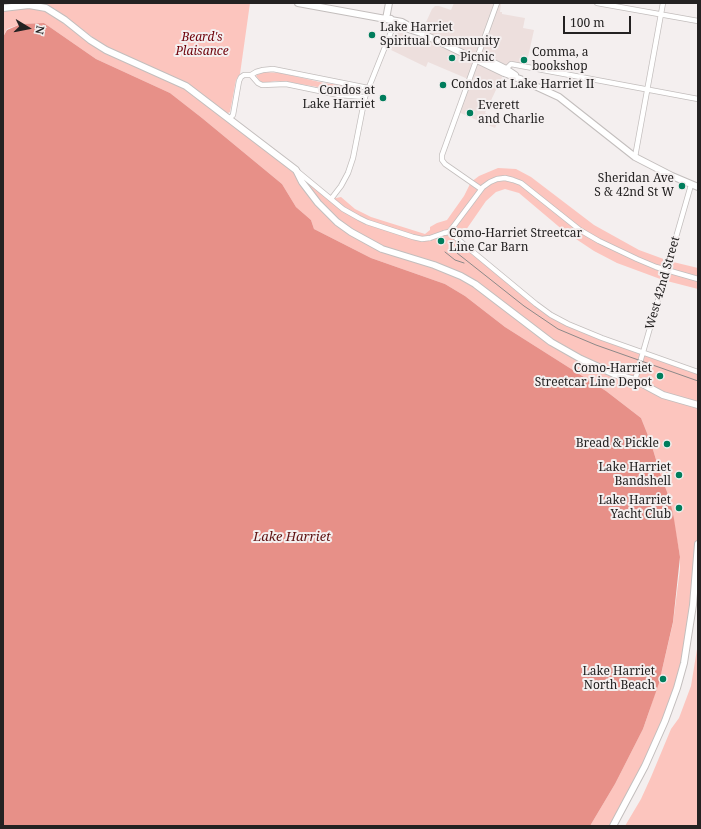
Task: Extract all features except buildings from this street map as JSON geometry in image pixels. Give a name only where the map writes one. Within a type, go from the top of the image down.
[{"type":"street","points":[[298,3],[389,19],[398,26],[421,33],[504,73],[559,97],[635,157],[691,185],[698,187]]},
{"type":"street","points":[[331,199],[341,186],[353,158],[365,97],[393,28],[389,19],[389,3]]},
{"type":"street","points":[[481,189],[444,164],[442,155],[497,3]]},
{"type":"street","points":[[597,3],[698,21]]},
{"type":"street","points":[[635,157],[663,3]]},
{"type":"street","points":[[3,8],[29,5],[46,8],[106,50],[186,86],[296,170],[343,209],[367,222],[422,239],[430,238],[447,232],[453,227],[481,189],[490,182],[505,178],[521,183],[580,230],[599,241],[637,259],[666,270],[698,279]]},
{"type":"street","points":[[476,60],[484,58],[506,69],[520,79]]},
{"type":"street","points":[[506,69],[511,64],[698,99]]},
{"type":"street","points":[[229,119],[233,114],[238,81],[244,75],[251,75],[263,70],[273,69],[368,88]]},
{"type":"street","points":[[251,75],[258,83],[262,85],[286,84],[365,97]]},
{"type":"street","points":[[296,170],[302,182],[322,207],[337,222],[351,232],[382,249],[434,265],[461,276],[475,284],[551,342],[569,353],[614,374],[635,380],[663,395],[698,405]]},
{"type":"street","name":"West 42nd Street","points":[[635,380],[691,185]]},
{"type":"street","points":[[447,232],[526,296],[552,315],[585,332],[643,354],[698,372]]},
{"type":"street","points":[[613,826],[645,766],[665,721],[677,688],[684,663],[693,605],[698,544]]},
{"type":"shaded area","points":[[454,3],[501,3],[500,12],[502,12],[502,14],[525,18],[523,28],[534,30],[526,66],[511,64],[504,73],[485,113],[499,119],[495,128],[456,111],[468,79],[428,62],[426,67],[389,49],[397,31],[418,40],[432,9],[435,6],[439,6],[451,10]]},
{"type":"green space","name":"Beard's Plaisance","points":[[41,3],[250,3],[240,74],[236,80],[230,112],[226,114],[199,92],[107,48],[55,9]]},
{"type":"green space","points":[[29,7],[46,8],[90,40],[176,80],[331,199],[341,197],[355,209],[371,217],[425,234],[430,230],[430,227],[447,220],[464,196],[471,182],[479,176],[498,168],[516,169],[531,177],[594,225],[639,250],[669,261],[698,268],[698,289],[663,280],[617,263],[594,251],[564,231],[519,193],[505,189],[496,192],[486,201],[459,240],[536,304],[568,324],[698,372],[698,551],[688,639],[665,721],[613,826],[590,826],[615,784],[643,729],[649,712],[662,670],[673,623],[680,569],[680,557],[670,500],[641,418],[606,391],[505,327],[465,296],[445,284],[371,258],[314,229],[311,220],[296,207],[282,184],[170,93],[96,59],[44,23],[21,24],[7,29],[3,37],[3,10]]},
{"type":"green space","points":[[264,72],[281,73],[324,83],[361,88],[360,93],[288,82],[275,81],[265,83],[261,82],[256,76]]},
{"type":"green space","points":[[698,643],[698,826],[625,826],[641,799],[671,729],[679,718],[691,686]]},
{"type":"water","name":"Lake Harriet","points":[[44,23],[96,59],[170,93],[282,184],[296,207],[311,220],[314,229],[371,258],[445,284],[465,296],[505,327],[606,391],[641,418],[670,500],[680,557],[673,622],[659,683],[643,729],[615,784],[590,826],[3,826],[3,37],[7,30],[21,24]]},
{"type":"tram line","points":[[445,252],[455,260],[464,263]]},
{"type":"tram line","points":[[457,253],[524,306],[558,329],[596,345],[698,381]]},
{"type":"place","name":"Lake Harriet Spiritual Community","points":[[372,35]]},
{"type":"place","name":"Picnic","points":[[452,58]]},
{"type":"place","name":"Comma, a bookshop","points":[[524,60]]},
{"type":"place","name":"Condos at Lake Harriet II","points":[[443,85]]},
{"type":"place","name":"Condos at Lake Harriet","points":[[383,98]]},
{"type":"place","name":"Everett and Charlie","points":[[470,113]]},
{"type":"place","name":"Sheridan Ave S & 42nd St W","points":[[682,186]]},
{"type":"place","name":"Como-Harriet Streetcar Line Car Barn","points":[[441,241]]},
{"type":"place","name":"Como-Harriet Streetcar Line Depot","points":[[660,376]]},
{"type":"place","name":"Bread & Pickle","points":[[667,444]]},
{"type":"place","name":"Lake Harriet Bandshell","points":[[679,475]]},
{"type":"place","name":"Lake Harriet Yacht Club","points":[[679,508]]},
{"type":"place","name":"Lake Harriet North Beach","points":[[663,679]]}]
